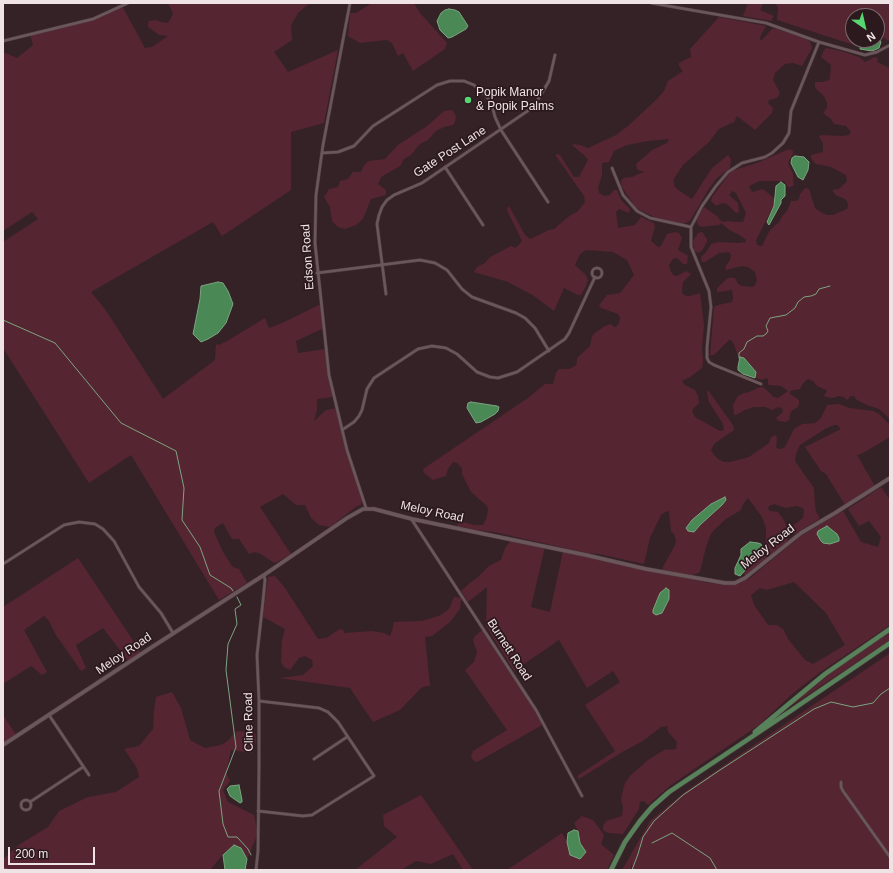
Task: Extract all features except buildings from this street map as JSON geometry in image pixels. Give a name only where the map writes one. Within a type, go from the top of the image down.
[{"type":"main road","points":[[738,746],[825,674],[890,629]]},
{"type":"main road","points":[[611,870],[629,837],[640,821],[652,807],[669,792],[890,643]]},
{"type":"street","points":[[3,41],[94,19],[128,3]]},
{"type":"street","name":"Edson Road","points":[[350,3],[322,153],[315,214],[314,243],[329,375],[342,430],[366,508]]},
{"type":"street","points":[[651,3],[766,22],[819,42],[865,55],[877,52],[890,45]]},
{"type":"street","points":[[761,384],[714,365],[709,362],[707,358],[711,307],[709,290],[691,247],[691,227],[702,206],[728,172],[742,162],[766,157],[783,143],[789,133],[791,111],[819,42]]},
{"type":"street","name":"Gate Post Lane","points":[[386,294],[378,224],[382,207],[387,200],[394,195],[417,186],[521,116],[535,103],[549,81],[555,55]]},
{"type":"street","points":[[322,153],[338,152],[350,148],[359,142],[373,126],[437,85],[450,80],[469,82],[474,84],[484,93],[490,101],[501,130],[548,202]]},
{"type":"street","points":[[445,167],[483,225]]},
{"type":"street","points":[[612,168],[623,195],[637,211],[646,217],[655,220],[691,227]]},
{"type":"street","points":[[317,273],[425,260],[440,265],[447,270],[462,289],[472,297],[516,313],[525,318],[535,328],[549,351]]},
{"type":"street","points":[[599,268],[602,270],[602,275],[600,277],[595,277],[592,275],[593,270],[599,268]]},
{"type":"street","points":[[342,430],[354,422],[359,416],[367,389],[374,378],[418,349],[432,346],[446,348],[457,354],[483,376],[498,378],[517,372],[560,344],[569,333],[595,277]]},
{"type":"street","name":"Meloy Road","points":[[3,745],[264,575],[347,518],[366,508],[646,569],[726,583],[735,583],[745,578],[801,533],[836,513],[890,478]]},
{"type":"street","name":"Burnett Road","points":[[412,519],[536,710],[582,796]]},
{"type":"street","points":[[3,564],[64,525],[79,522],[95,524],[103,529],[114,541],[138,586],[161,613],[174,633]]},
{"type":"street","name":"Cline Road","points":[[256,870],[258,851],[259,701],[257,655],[264,595],[264,575]]},
{"type":"street","points":[[258,811],[303,816],[314,814],[373,778],[374,775],[334,717],[322,709],[259,701]]},
{"type":"street","points":[[49,714],[89,775]]},
{"type":"street","points":[[314,759],[347,737]]},
{"type":"street","points":[[30,802],[84,767]]},
{"type":"street","points":[[841,782],[840,787],[847,798],[867,823],[890,857]]},
{"type":"street","points":[[25,800],[30,802],[31,806],[28,809],[24,809],[21,806],[21,803],[25,800]]},
{"type":"shaded area","points":[[168,3],[310,3],[298,13],[291,25],[292,40],[274,52],[288,72],[338,50],[324,123],[291,132],[291,190],[222,236],[213,222],[91,292],[105,309],[163,399],[215,360],[216,344],[219,345],[227,341],[265,318],[269,328],[321,304],[324,328],[296,341],[298,353],[326,349],[329,375],[334,397],[317,399],[317,410],[314,421],[326,410],[337,408],[352,470],[362,500],[361,505],[357,506],[330,527],[319,525],[311,518],[305,505],[296,505],[283,494],[260,507],[291,554],[274,563],[261,554],[255,552],[249,554],[239,539],[232,539],[223,523],[215,528],[214,532],[223,552],[232,566],[239,569],[247,583],[219,600],[131,455],[89,483],[3,348],[3,242],[38,219],[32,212],[3,231],[3,52],[17,58],[33,45],[30,34],[93,19],[122,6],[145,48],[152,47],[168,36],[159,35],[148,27],[149,21],[156,20],[168,23],[173,14]]},
{"type":"shaded area","points":[[372,3],[414,3],[420,13],[447,43],[445,49],[413,71],[403,53],[398,56],[392,43],[387,40],[360,43],[348,36],[350,13],[356,13]]},
{"type":"shaded area","points":[[748,3],[764,3],[760,10],[774,16],[771,21],[743,16]]},
{"type":"shaded area","points":[[775,3],[890,3],[890,39],[888,41],[885,39],[885,8],[845,8],[845,42],[777,20],[778,8]]},
{"type":"shaded area","points":[[449,9],[459,12],[468,26],[466,29],[448,38],[440,30],[437,21],[441,13]]},
{"type":"shaded area","points":[[719,17],[766,26],[760,37],[761,41],[773,28],[804,38],[810,42],[812,48],[802,66],[793,63],[785,64],[775,73],[773,80],[780,93],[777,98],[769,100],[768,103],[773,108],[772,113],[755,130],[737,116],[734,122],[719,129],[709,142],[683,165],[673,180],[675,187],[692,199],[712,168],[728,155],[731,159],[730,168],[716,179],[690,221],[683,224],[661,220],[636,208],[622,187],[621,182],[623,178],[632,177],[645,171],[640,171],[637,169],[636,164],[652,150],[667,143],[669,139],[627,145],[614,151],[609,162],[602,163],[602,175],[598,188],[599,193],[605,196],[610,195],[614,190],[617,190],[621,200],[630,209],[629,213],[619,209],[616,212],[618,228],[635,225],[641,217],[654,223],[655,227],[651,241],[658,247],[661,246],[667,234],[676,232],[679,233],[682,238],[678,250],[688,256],[687,264],[683,264],[677,258],[673,259],[669,265],[670,270],[673,275],[677,276],[686,271],[691,274],[683,282],[682,293],[686,296],[690,296],[700,293],[704,325],[702,368],[682,381],[685,385],[695,390],[698,396],[699,403],[692,411],[695,417],[720,431],[724,430],[723,424],[709,402],[708,390],[733,425],[734,430],[714,444],[711,451],[718,459],[724,462],[730,462],[749,457],[769,443],[771,437],[776,435],[776,447],[779,449],[784,448],[794,429],[802,424],[815,423],[821,418],[827,405],[839,404],[850,408],[873,411],[879,414],[890,425],[890,437],[857,455],[875,486],[845,505],[826,474],[821,471],[805,447],[841,429],[837,425],[825,429],[800,445],[795,461],[814,488],[816,512],[819,519],[795,534],[791,531],[791,527],[803,518],[803,508],[796,506],[786,508],[774,504],[769,506],[768,509],[770,511],[778,512],[784,520],[790,535],[786,543],[746,576],[743,573],[765,547],[766,540],[766,528],[762,517],[748,498],[743,504],[741,510],[726,519],[713,531],[706,547],[700,572],[691,575],[663,570],[663,567],[676,541],[674,534],[671,531],[669,512],[667,511],[661,515],[650,538],[644,564],[494,532],[457,526],[463,522],[474,525],[483,525],[488,510],[487,506],[471,492],[462,474],[462,468],[457,463],[453,462],[448,469],[446,476],[433,480],[424,473],[423,469],[528,398],[545,384],[553,384],[556,373],[559,369],[569,369],[575,366],[577,358],[590,346],[592,336],[596,332],[611,324],[616,327],[619,323],[620,318],[618,314],[601,308],[599,305],[607,295],[620,293],[634,275],[627,260],[613,252],[586,250],[580,254],[575,265],[586,275],[588,280],[586,286],[581,295],[564,288],[554,311],[534,296],[508,282],[474,272],[477,267],[485,263],[490,257],[511,246],[515,248],[522,241],[507,210],[509,206],[525,235],[530,239],[554,229],[578,211],[585,202],[584,196],[556,154],[560,155],[574,177],[579,177],[588,160],[573,146],[573,144],[588,148],[616,135],[628,126],[657,99],[664,91],[668,81],[683,71],[679,66],[679,63],[691,57],[690,49]],"holes":[[[725,497],[717,510],[694,532],[686,528],[692,520],[717,500]]]},
{"type":"shaded area","points":[[826,48],[859,57],[865,62],[875,57],[878,58],[877,62],[890,68],[890,419],[879,409],[857,400],[854,396],[849,396],[850,397],[847,400],[844,397],[839,396],[833,398],[826,397],[824,395],[827,391],[826,390],[817,386],[813,381],[808,379],[804,382],[800,389],[790,391],[790,394],[799,400],[799,404],[798,407],[791,411],[789,420],[786,422],[778,421],[776,418],[783,412],[782,408],[778,407],[772,410],[765,407],[754,407],[734,415],[733,405],[738,396],[744,393],[763,387],[774,397],[778,398],[788,391],[781,386],[769,385],[767,378],[761,380],[756,378],[756,372],[744,358],[738,356],[731,340],[729,340],[714,355],[710,355],[714,307],[732,302],[733,298],[732,290],[717,292],[717,288],[728,278],[735,278],[738,284],[742,286],[752,287],[757,281],[755,272],[748,267],[742,266],[726,270],[725,267],[730,260],[731,255],[729,252],[719,253],[705,262],[702,262],[701,257],[711,244],[719,242],[739,243],[746,242],[746,240],[721,223],[719,225],[701,227],[698,225],[696,219],[704,207],[718,217],[722,222],[743,222],[746,213],[736,193],[732,191],[729,195],[738,203],[739,212],[736,213],[727,204],[722,203],[716,206],[711,201],[712,197],[729,174],[734,170],[757,163],[789,149],[793,151],[788,163],[793,174],[794,185],[789,188],[784,181],[760,181],[749,187],[752,192],[763,189],[775,199],[773,207],[756,240],[757,245],[762,246],[770,230],[779,222],[787,211],[791,201],[796,201],[799,199],[800,194],[805,188],[809,189],[815,208],[822,213],[833,215],[847,209],[847,201],[837,196],[833,192],[833,190],[839,189],[847,181],[846,175],[831,167],[816,164],[811,157],[811,155],[823,152],[823,143],[819,137],[821,135],[843,136],[849,135],[851,132],[846,126],[834,124],[831,119],[823,113],[827,108],[827,103],[824,96],[815,88],[815,82],[823,82],[829,80],[830,78],[831,65],[821,57]]},
{"type":"shaded area","points":[[860,48],[879,48],[872,51]]},
{"type":"shaded area","points":[[452,110],[456,116],[453,125],[436,131],[428,140],[420,144],[411,155],[404,159],[400,166],[381,177],[378,184],[386,190],[386,195],[371,199],[363,219],[356,225],[345,229],[338,227],[332,221],[330,207],[324,197],[329,189],[338,187],[340,181],[348,179],[353,172],[361,172],[364,165],[369,161],[385,159],[398,145],[427,126],[444,111]]},
{"type":"shaded area","points":[[795,156],[804,157],[809,162],[808,170],[803,180],[798,177],[791,163],[792,158]]},
{"type":"shaded area","points":[[781,182],[785,185],[785,196],[781,200],[781,203],[769,225],[767,222],[774,206],[776,186]]},
{"type":"shaded area","points":[[702,232],[707,239],[707,242],[699,253],[694,251],[693,241],[698,233]]},
{"type":"shaded area","points":[[218,282],[223,283],[233,304],[226,323],[218,333],[201,342],[193,334],[201,286]]},
{"type":"shaded area","points":[[740,357],[744,358],[756,372],[755,378],[743,374],[738,370]]},
{"type":"shaded area","points":[[471,402],[497,406],[499,407],[498,411],[481,422],[476,423],[467,408],[468,403]]},
{"type":"shaded area","points":[[881,487],[890,500],[890,625],[819,673],[791,695],[759,725],[671,785],[648,805],[644,801],[640,802],[639,809],[623,834],[608,833],[603,830],[603,826],[606,821],[622,816],[623,807],[621,800],[623,790],[625,783],[631,775],[648,760],[659,753],[666,749],[676,749],[677,742],[669,733],[667,729],[668,726],[661,727],[643,741],[579,779],[577,776],[615,751],[585,705],[620,682],[613,671],[587,688],[559,640],[514,671],[486,626],[487,587],[468,602],[461,591],[489,566],[501,560],[505,548],[512,539],[545,547],[531,607],[550,612],[563,551],[709,583],[736,585],[750,578],[801,536],[843,511],[861,542],[878,547],[881,537],[869,521],[859,526],[848,509]],"holes":[[[794,582],[826,613],[845,645],[813,664],[805,660],[788,639],[783,629],[777,625],[768,625],[754,605],[751,595],[760,588],[767,590]]]},
{"type":"shaded area","points":[[725,497],[726,500],[722,505],[694,532],[688,531],[686,528],[692,520],[711,504]]},
{"type":"shaded area","points":[[827,526],[837,534],[839,541],[830,544],[823,543],[821,541],[817,534],[818,531]]},
{"type":"shaded area","points":[[750,542],[761,544],[762,548],[756,558],[740,576],[735,574],[735,568],[741,555],[741,549]]},
{"type":"shaded area","points":[[78,558],[142,654],[129,662],[103,628],[76,645],[86,668],[81,671],[56,635],[49,621],[44,616],[24,630],[47,672],[42,675],[31,666],[3,684],[3,607]]},
{"type":"shaded area","points":[[275,576],[285,588],[318,639],[326,638],[340,629],[343,630],[344,633],[372,631],[384,633],[390,636],[394,622],[422,621],[441,615],[449,609],[454,597],[461,598],[460,609],[450,622],[432,636],[425,637],[430,686],[421,688],[400,710],[373,722],[350,688],[279,678],[303,675],[313,666],[312,660],[305,656],[299,658],[290,670],[284,667],[281,662],[282,640],[285,629],[263,617],[268,577]]},
{"type":"shaded area","points":[[666,588],[669,590],[669,599],[662,613],[656,615],[653,613],[653,610],[660,593]]},
{"type":"shaded area","points":[[482,630],[484,630],[544,724],[477,762],[473,760],[471,756],[473,751],[507,730],[465,670],[474,662],[477,652],[473,640]]},
{"type":"shaded area","points":[[890,632],[890,640],[788,708],[835,669]]},
{"type":"shaded area","points":[[890,653],[890,870],[633,870],[631,862],[631,870],[622,870],[650,821],[686,791]]},
{"type":"shaded area","points":[[172,692],[181,708],[190,740],[205,748],[221,745],[229,740],[232,735],[238,731],[255,733],[256,740],[252,753],[231,750],[226,773],[230,781],[223,790],[228,802],[254,815],[258,833],[247,859],[241,848],[226,851],[210,870],[3,870],[3,859],[20,844],[48,827],[59,811],[88,797],[116,792],[139,777],[137,768],[124,749],[139,746],[153,729],[156,697]]},
{"type":"shaded area","points":[[3,715],[17,736],[3,745]]},
{"type":"shaded area","points":[[239,785],[242,800],[240,803],[230,796],[227,789],[230,786]]},
{"type":"shaded area","points":[[421,795],[473,870],[463,870],[453,854],[431,864],[416,861],[401,870],[355,870],[397,837],[384,826],[383,815]]},
{"type":"shaded area","points":[[582,816],[593,820],[604,835],[601,844],[614,855],[607,870],[507,870],[562,833],[567,842],[570,855],[586,852],[580,843],[578,831],[574,823]]},
{"type":"shaded area","points":[[574,830],[578,831],[580,843],[586,852],[580,859],[570,855],[567,842],[568,833]]},
{"type":"shaded area","points":[[234,845],[241,848],[247,859],[245,870],[225,870],[223,855]]},
{"type":"waterway","points":[[739,358],[739,353],[744,349],[747,342],[757,336],[763,336],[766,334],[768,331],[766,326],[770,318],[786,315],[795,308],[798,302],[804,297],[816,294],[819,289],[830,286]]},
{"type":"waterway","points":[[3,320],[55,343],[121,423],[176,451],[184,488],[182,520],[200,547],[210,575],[231,588],[233,591]]},
{"type":"waterway","points":[[237,597],[241,605],[235,609],[237,624],[228,644],[226,670],[236,747],[219,791],[223,824],[228,837],[237,837],[248,849],[251,855]]},
{"type":"waterway","points":[[632,870],[643,837],[654,821],[683,795],[814,709],[831,702],[853,707],[873,703],[881,694],[890,688]]},
{"type":"waterway","points":[[652,843],[672,833],[710,858],[717,870]]},
{"type":"waterway","points":[[3,869],[16,870]]},
{"type":"place","name":"Popik Manor & Popik Palms","points":[[468,100]]}]
